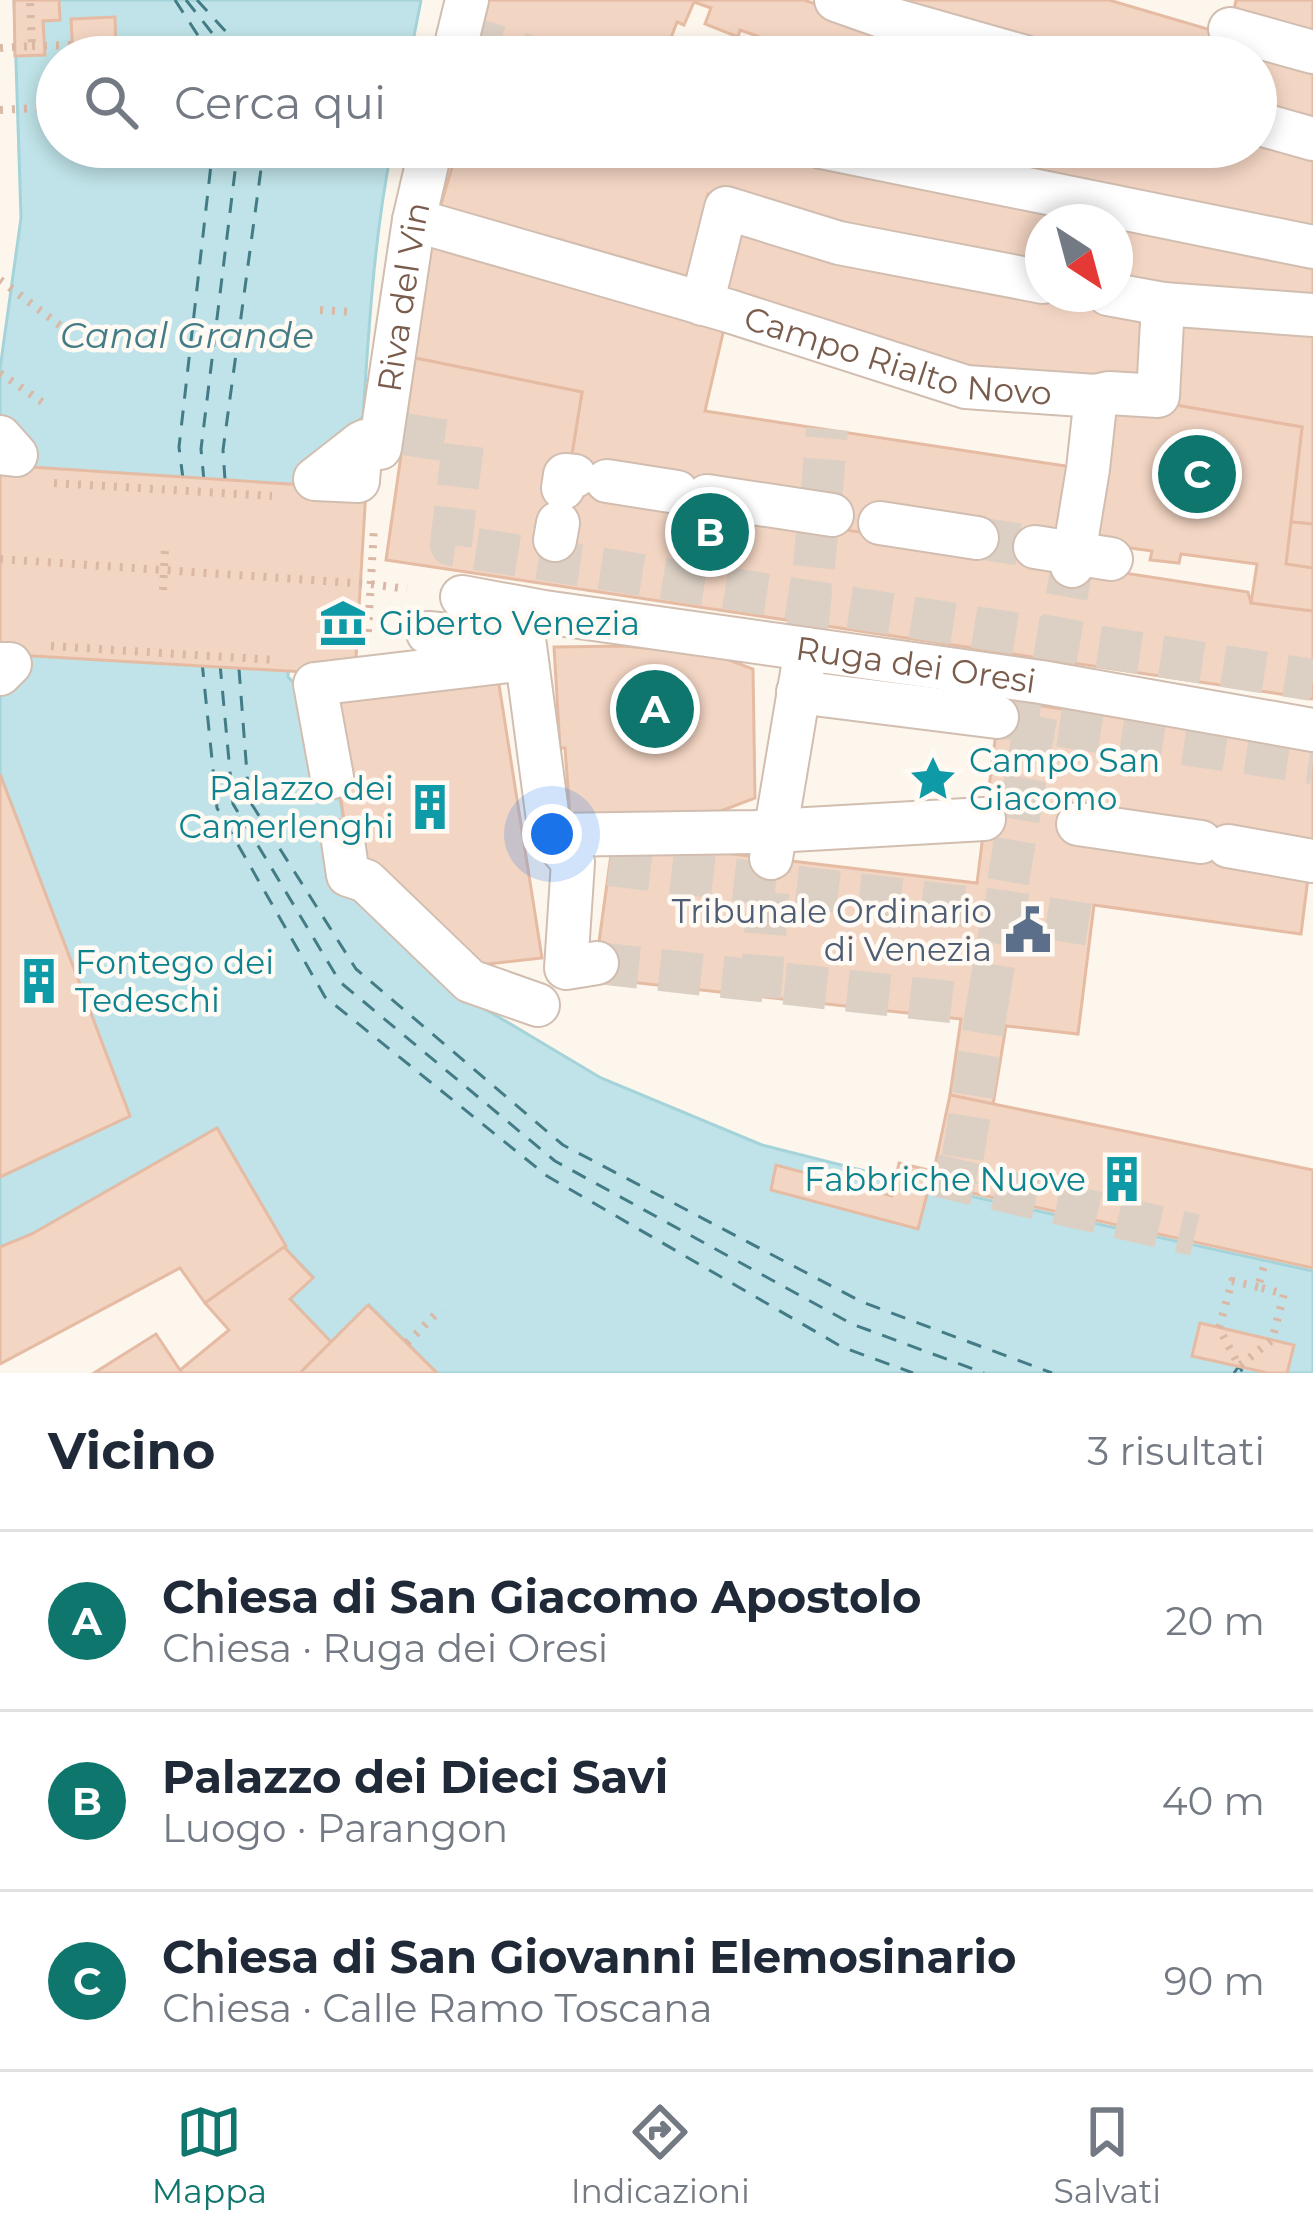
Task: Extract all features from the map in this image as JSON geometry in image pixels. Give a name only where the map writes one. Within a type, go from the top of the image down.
[{"type":"street","points":[[458,36],[467,0]]},
{"type":"street","points":[[836,0],[951,36]]},
{"type":"street","points":[[1230,28],[1258,36]]},
{"type":"street","points":[[1277,42],[1313,52]]},
{"type":"street","points":[[1277,129],[1313,139]]},
{"type":"street","name":"Riva del Vin","points":[[381,440],[426,168]]},
{"type":"street","points":[[924,168],[1313,247]]},
{"type":"street","points":[[702,304],[726,208],[839,243],[1025,279]]},
{"type":"street","name":"Campo Rialto Novo","points":[[414,220],[966,387],[1102,395],[1073,556]]},
{"type":"street","points":[[1133,299],[1313,315]]},
{"type":"street","points":[[1102,395],[1158,396],[1163,304]]},
{"type":"street","points":[[0,437],[16,454],[0,453]]},
{"type":"street","points":[[570,497],[692,494],[822,514]]},
{"type":"street","points":[[880,523],[977,538]]},
{"type":"street","points":[[482,635],[577,854],[582,966]]},
{"type":"street","name":"Ruga dei Oresi","points":[[332,777],[315,685],[482,635],[806,649],[1047,682],[1313,730]]},
{"type":"street","points":[[767,840],[806,649]]},
{"type":"street","points":[[0,664],[10,664],[0,674]]},
{"type":"street","points":[[798,692],[998,717]]},
{"type":"street","points":[[577,854],[984,819]]},
{"type":"street","points":[[1078,824],[1313,861]]},
{"type":"street","points":[[343,841],[348,874],[366,881],[470,981],[538,1004]]},
{"type":"path","points":[[30,0],[32,46]]},
{"type":"path","points":[[0,48],[36,46]]},
{"type":"path","points":[[0,110],[36,108]]},
{"type":"path","points":[[0,280],[74,336]]},
{"type":"path","points":[[320,310],[370,313]]},
{"type":"path","points":[[0,373],[46,404]]},
{"type":"path","points":[[46,482],[200,492]]},
{"type":"path","points":[[367,646],[374,523]]},
{"type":"path","points":[[164,590],[165,548]]},
{"type":"path","points":[[0,560],[370,584]]},
{"type":"path","points":[[43,645],[160,647],[192,655]]},
{"type":"path","points":[[1258,1288],[1265,1262]]},
{"type":"path","points":[[1232,1281],[1258,1288],[1284,1294],[1272,1340],[1239,1366],[1219,1328],[1232,1281]]},
{"type":"path","points":[[406,1342],[441,1309]]},
{"type":"water","name":"Canal Grande","points":[[14,0],[421,0],[414,36],[36,36],[36,168],[388,168],[376,248],[363,417],[296,487],[288,677],[310,699],[338,786],[345,828],[465,997],[601,1078],[762,1145],[924,1186],[1313,1271],[1313,1373],[437,1373],[369,1305],[331,1342],[290,1299],[313,1277],[284,1247],[217,1128],[32,1234],[0,1247],[0,1177],[129,1116],[0,774],[0,369],[21,218]]},
{"type":"building","points":[[14,0],[59,0],[60,20],[43,21],[44,36],[36,36],[36,55],[15,56]]},
{"type":"building","points":[[487,0],[804,0],[909,36],[757,36],[740,30],[735,36],[705,24],[711,8],[694,2],[684,25],[677,22],[672,36],[479,36]]},
{"type":"building","points":[[887,0],[1109,0],[1231,36],[987,36]]},
{"type":"building","points":[[1236,0],[1313,0],[1313,43],[1232,21]]},
{"type":"building","points":[[115,17],[115,36],[72,36],[71,19]]},
{"type":"building","points":[[1277,49],[1313,60],[1313,123],[1277,114]]},
{"type":"building","points":[[1277,137],[1313,145],[1313,243],[961,168],[1277,168]]},
{"type":"building","points":[[452,168],[827,168],[1033,204],[1025,204],[1025,272],[784,222],[708,194],[689,277],[561,240],[558,251],[437,218]]},
{"type":"building","points":[[742,217],[1025,289],[1025,312],[1133,312],[1133,306],[1159,310],[1153,389],[973,368],[721,299]]},
{"type":"building","points":[[1133,222],[1313,253],[1313,305],[1133,291]]},
{"type":"building","points":[[432,233],[726,320],[705,411],[1079,468],[1068,540],[1034,559],[830,528],[571,460],[582,392],[415,358]]},
{"type":"building","points":[[1168,313],[1313,320],[1313,524],[1291,522],[1302,427],[1164,403]]},
{"type":"building","points":[[415,358],[582,392],[571,460],[610,467],[704,508],[1248,592],[1251,603],[1313,611],[1313,699],[386,560]]},
{"type":"building","points":[[1108,399],[1164,403],[1302,427],[1291,522],[1313,524],[1313,611],[1251,603],[1257,564],[1181,554],[1179,563],[1150,560],[1152,551],[1087,542]]},
{"type":"building","points":[[0,465],[366,489],[355,675],[0,654]]},
{"type":"building","points":[[1291,522],[1313,524],[1313,568],[1286,564]]},
{"type":"building","points":[[623,646],[713,654],[753,669],[755,798],[721,811],[570,816],[554,647]]},
{"type":"building","name":"Palazzo dei Camerlenghi","points":[[497,672],[542,958],[471,966],[351,869],[326,694]]},
{"type":"building","points":[[1000,700],[1313,746],[1313,838],[1301,934],[1094,905],[1078,1034],[1006,1026],[993,1105],[950,1095],[961,1019],[594,978],[613,840],[977,883]]},
{"type":"building","name":"Fontego dei Tedeschi","points":[[0,774],[130,1116],[0,1177]]},
{"type":"building","name":"Fabbriche Nuove","points":[[950,1095],[1313,1170],[1313,1268],[931,1184]]},
{"type":"building","points":[[217,1128],[286,1246],[205,1303],[180,1268],[0,1364],[0,1247],[32,1234]]},
{"type":"building","points":[[899,1163],[933,1171],[918,1229],[771,1190],[776,1165],[892,1196]]},
{"type":"building","points":[[284,1247],[313,1278],[290,1299],[331,1342],[300,1373],[182,1373],[229,1330],[205,1303]]},
{"type":"building","points":[[368,1305],[437,1373],[300,1373]]},
{"type":"building","points":[[1200,1323],[1294,1345],[1287,1373],[1192,1356]]},
{"type":"building","points":[[156,1334],[182,1373],[94,1373]]},
{"type":"ferry route","points":[[175,0],[198,36]]},
{"type":"ferry route","points":[[186,0],[214,36]]},
{"type":"ferry route","points":[[197,0],[230,36]]},
{"type":"ferry route","points":[[183,479],[179,447],[211,168]]},
{"type":"ferry route","points":[[204,481],[201,449],[235,168]]},
{"type":"ferry route","points":[[225,480],[223,450],[261,168]]},
{"type":"ferry route","points":[[202,662],[217,808],[325,997],[547,1176],[842,1347],[913,1373]]},
{"type":"ferry route","points":[[220,664],[233,804],[340,982],[555,1161],[852,1324],[984,1373]]},
{"type":"ferry route","points":[[239,669],[249,800],[356,969],[563,1145],[862,1302],[1052,1373]]},
{"type":"ferry route","points":[[1234,1373],[1239,1366],[1243,1373]]},
{"type":"tunnel","points":[[459,34],[465,36]]},
{"type":"tunnel","points":[[821,501],[827,429]]},
{"type":"tunnel","points":[[403,434],[463,443],[451,545],[1313,680]]},
{"type":"tunnel","points":[[807,630],[818,526]]},
{"type":"tunnel","points":[[977,538],[1035,547]]},
{"type":"tunnel","points":[[1056,659],[1072,566]]},
{"type":"tunnel","points":[[987,1006],[1038,705]]},
{"type":"tunnel","points":[[997,717],[1313,763]]},
{"type":"tunnel","points":[[760,997],[771,860]]},
{"type":"tunnel","points":[[609,865],[1091,925]]},
{"type":"tunnel","points":[[597,963],[987,1006],[959,1181]]},
{"type":"tunnel","points":[[934,1175],[1195,1235]]},
{"type":"place","name":"Chiesa di San Giovanni Elemosinario","points":[[1197,474]]},
{"type":"place","name":"Palazzo dei Dieci Savi","points":[[710,532]]},
{"type":"place","name":"Giberto Venezia","points":[[343,623]]},
{"type":"place","name":"Chiesa di San Giacomo Apostolo","points":[[655,709]]},
{"type":"place","name":"Campo San Giacomo","points":[[933,779]]},
{"type":"place","name":"Palazzo dei Camerlenghi","points":[[430,807]]},
{"type":"place","name":"Tribunale Ordinario di Venezia","points":[[1028,930]]},
{"type":"place","name":"Fontego dei Tedeschi","points":[[39,981]]},
{"type":"place","name":"Fabbriche Nuove","points":[[1122,1179]]}]
